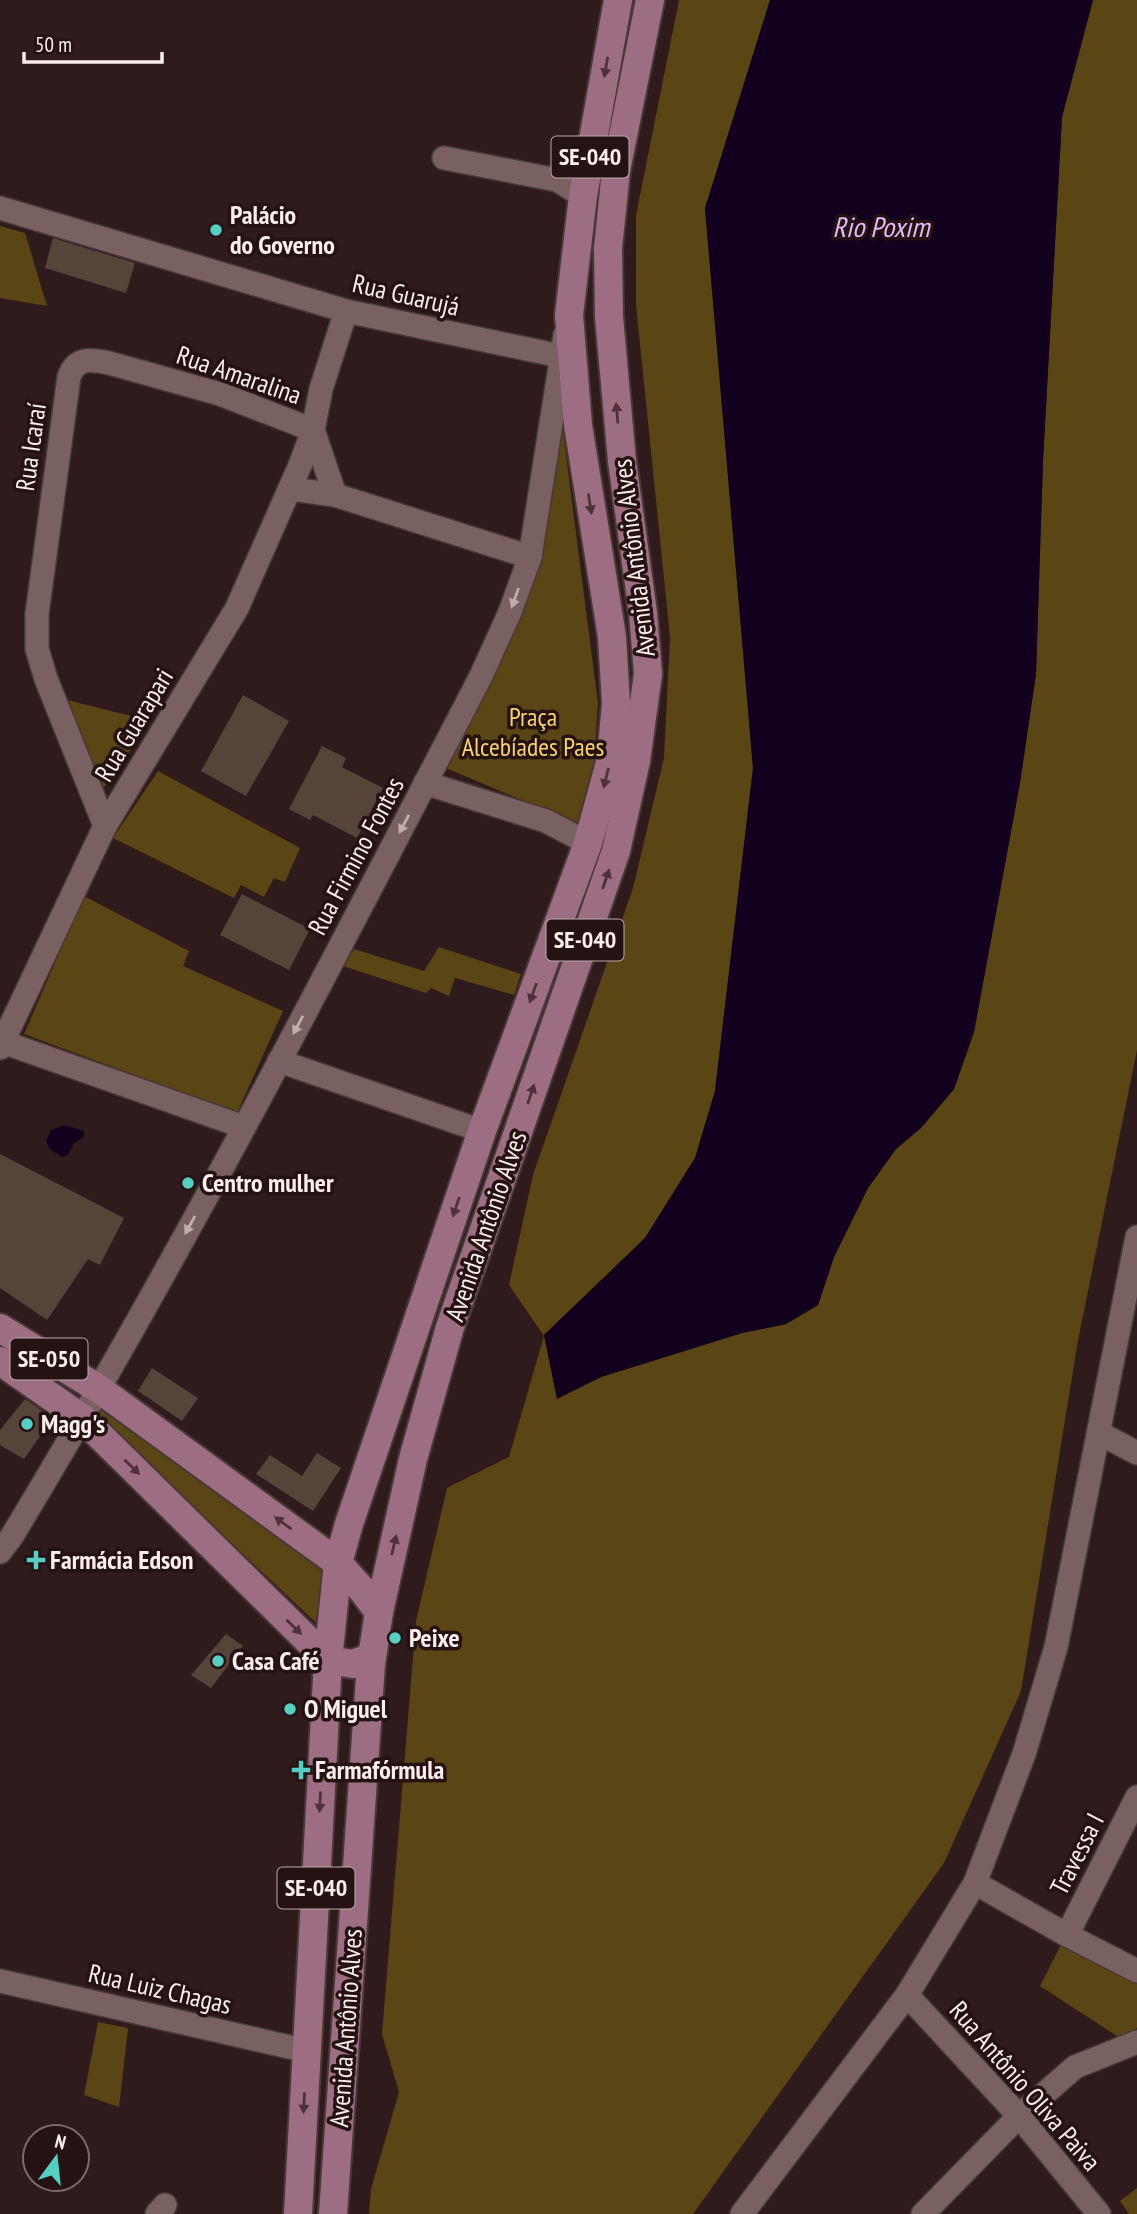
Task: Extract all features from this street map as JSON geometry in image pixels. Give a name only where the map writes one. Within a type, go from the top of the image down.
[{"type":"main road","name":"SE-040","points":[[569,315],[583,196],[618,0]]},
{"type":"main road","name":"Avenida Antônio Alves","points":[[333,2214],[372,1657],[379,1612],[413,1460],[450,1327],[616,851],[636,761],[648,674],[643,613],[620,448],[609,317],[608,248],[616,171],[650,0]]},
{"type":"main road","name":"Avenida Antônio Alves","points":[[298,2214],[328,1660],[338,1563],[482,1131],[587,844],[611,759],[616,703],[612,637],[578,425],[569,315]]},
{"type":"main road","name":"SE-050","points":[[0,1328],[99,1389]]},
{"type":"main road","points":[[0,1361],[83,1419],[328,1660],[353,1664],[372,1657]]},
{"type":"main road","points":[[99,1389],[338,1563],[379,1612]]},
{"type":"street","points":[[444,158],[556,180],[583,196]]},
{"type":"street","name":"Rua Guarujá","points":[[0,208],[346,311],[560,356]]},
{"type":"street","name":"Rua Guarapari","points":[[1,1044],[105,826],[237,608],[313,430],[321,390],[346,311]]},
{"type":"street","name":"Rua Firmino Fontes","points":[[0,1552],[83,1419],[244,1127],[481,676],[510,612],[530,557],[560,356],[569,315]]},
{"type":"street","name":"Rua Amaralina","points":[[80,361],[109,363],[220,394],[313,430],[335,495]]},
{"type":"street","name":"Rua Icaraí","points":[[80,361],[72,367],[69,377],[37,614],[37,649],[46,679],[105,826]]},
{"type":"street","points":[[290,489],[335,495],[530,557]]},
{"type":"street","points":[[425,783],[547,821],[587,844]]},
{"type":"street","points":[[1,1044],[244,1127]]},
{"type":"street","points":[[279,1061],[482,1131]]},
{"type":"street","points":[[742,2214],[907,1995],[975,1883],[1024,1754],[1056,1647],[1137,1237]]},
{"type":"street","points":[[1099,1433],[1137,1453]]},
{"type":"street","name":"Travessa I","points":[[1067,1936],[1137,1797]]},
{"type":"street","points":[[975,1883],[1067,1936],[1137,1971]]},
{"type":"street","name":"Rua Luiz Chagas","points":[[0,1981],[307,2051]]},
{"type":"street","name":"Rua Antônio Oliva Paiva","points":[[907,1995],[1019,2116],[1099,2214]]},
{"type":"street","points":[[923,2214],[1019,2116],[1074,2067],[1137,2042]]},
{"type":"green space","points":[[679,0],[770,0],[705,209],[753,768],[715,1091],[695,1158],[645,1238],[544,1335],[557,1398],[601,1377],[742,1333],[786,1324],[818,1305],[834,1257],[868,1188],[896,1149],[921,1128],[954,1089],[974,1032],[1020,783],[1036,674],[1043,461],[1062,117],[1093,0],[1137,0],[1137,1050],[1078,1340],[1021,1691],[944,1863],[693,2214],[369,2214],[371,2189],[399,2092],[382,2034],[416,1621],[447,1488],[509,1457],[544,1336],[509,1285],[533,1175],[633,888],[664,758],[670,637],[636,305],[636,215]]},
{"type":"green space","points":[[0,226],[25,233],[47,306],[0,298]]},
{"type":"green space","name":"Praça Alcebíades Paes","points":[[558,393],[598,703],[594,763],[578,824],[446,768],[506,645]]},
{"type":"green space","points":[[63,699],[151,721],[100,793]]},
{"type":"green space","points":[[158,771],[300,848],[285,882],[274,878],[264,897],[241,885],[234,898],[113,838]]},
{"type":"green space","points":[[84,896],[189,951],[183,966],[283,1011],[237,1113],[24,1034]]},
{"type":"green space","points":[[439,947],[521,974],[514,995],[455,978],[449,996],[431,988],[426,993],[343,966],[354,949],[424,971]]},
{"type":"green space","points":[[100,1401],[323,1566],[316,1623],[94,1413]]},
{"type":"green space","points":[[1063,1941],[1137,1982],[1137,2028],[1120,2038],[1040,1986]]},
{"type":"green space","points":[[98,2022],[128,2028],[119,2107],[84,2095]]},
{"type":"green space","points":[[1137,2188],[1137,2214],[1129,2214],[1120,2201]]},
{"type":"water","name":"Rio Poxim","points":[[770,0],[1093,0],[1062,117],[1043,461],[1036,674],[1020,783],[974,1032],[954,1089],[921,1128],[896,1149],[868,1188],[834,1257],[818,1305],[786,1324],[742,1333],[601,1377],[557,1399],[544,1335],[645,1238],[695,1158],[715,1091],[753,768],[705,208]]},
{"type":"water","points":[[64,1125],[84,1131],[84,1137],[74,1143],[68,1155],[62,1157],[50,1149],[46,1141],[51,1130]]},
{"type":"building","points":[[53,238],[135,263],[126,293],[45,268]]},
{"type":"building","points":[[243,695],[289,721],[246,796],[201,771]]},
{"type":"building","points":[[322,746],[346,758],[342,767],[383,788],[357,838],[313,815],[310,820],[289,809]]},
{"type":"building","points":[[242,894],[310,929],[289,970],[220,935]]},
{"type":"building","points":[[0,1154],[124,1218],[100,1265],[88,1259],[47,1320],[0,1288]]},
{"type":"building","points":[[152,1368],[198,1398],[182,1421],[138,1391]]},
{"type":"building","name":"Magg's","points":[[25,1399],[53,1418],[24,1459],[0,1445],[0,1430]]},
{"type":"building","points":[[317,1453],[341,1468],[313,1511],[256,1474],[270,1455],[302,1476]]},
{"type":"building","name":"Casa Café","points":[[226,1634],[243,1646],[211,1688],[191,1675]]},
{"type":"place","name":"Palácio do Governo","points":[[216,230]]},
{"type":"place","name":"Centro mulher","points":[[188,1183]]},
{"type":"place","name":"Magg's","points":[[27,1424]]},
{"type":"place","name":"Farmácia Edson","points":[[36,1560]]},
{"type":"place","name":"Peixe","points":[[395,1638]]},
{"type":"place","name":"Casa Café","points":[[218,1661]]},
{"type":"place","name":"O Miguel","points":[[290,1709]]},
{"type":"place","name":"Farmafórmula","points":[[301,1770]]}]
